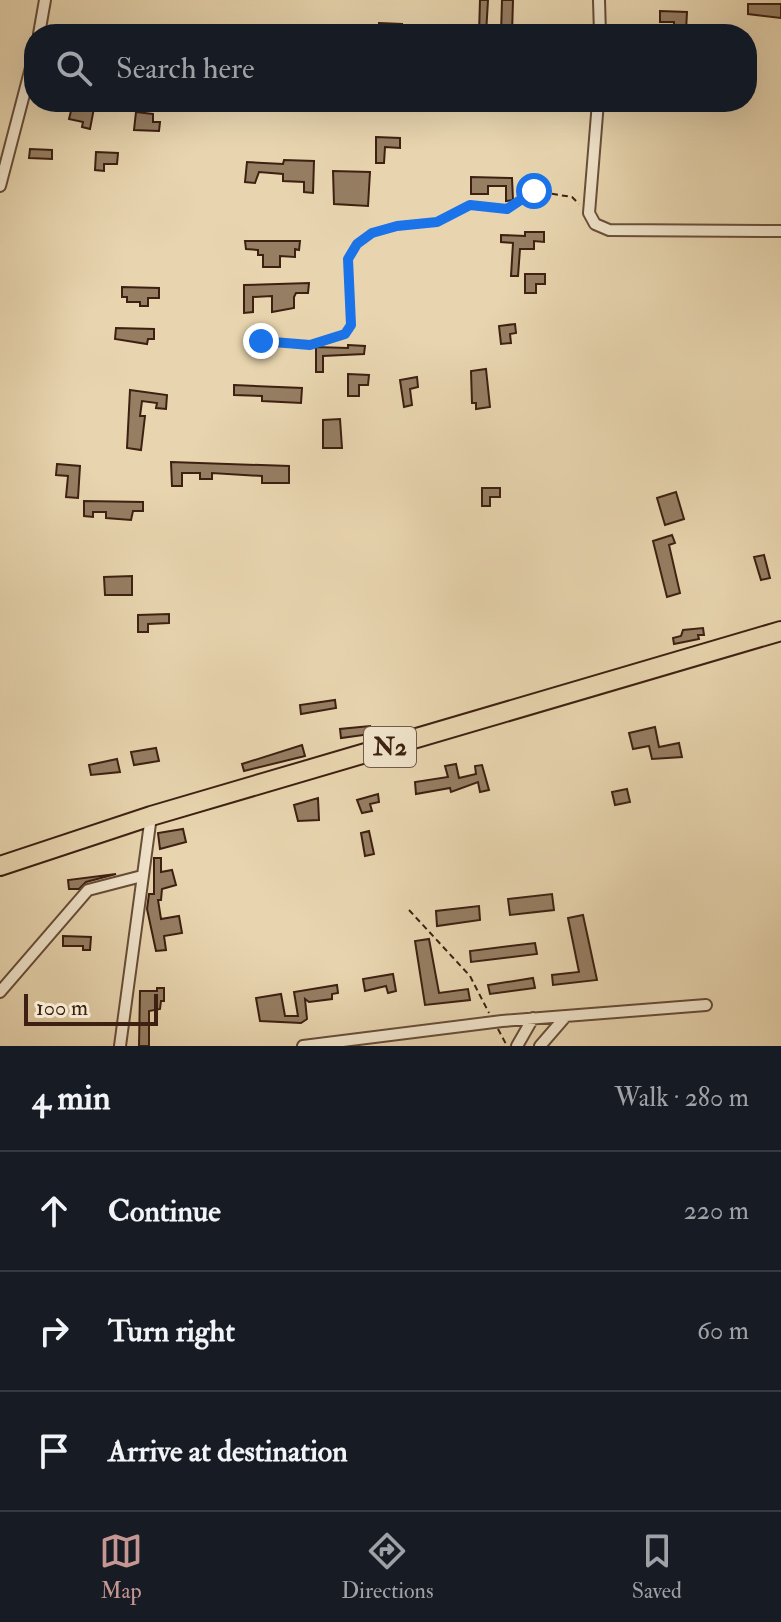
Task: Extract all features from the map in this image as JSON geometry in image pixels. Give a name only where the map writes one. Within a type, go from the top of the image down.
[{"type":"highway","name":"N2","points":[[0,866],[151,816],[781,631]]},
{"type":"street","points":[[41,24],[45,0]]},
{"type":"street","points":[[599,0],[600,24]]},
{"type":"street","points":[[0,186],[24,94]]},
{"type":"street","points":[[597,112],[589,213],[595,224],[609,230],[781,231]]},
{"type":"street","points":[[120,1046],[151,816]]},
{"type":"street","points":[[0,992],[88,890],[142,876]]},
{"type":"street","points":[[303,1046],[494,1021],[706,1005]]},
{"type":"street","points":[[540,1046],[566,1016]]},
{"type":"street","points":[[517,1046],[533,1018]]},
{"type":"path","points":[[261,341],[310,345],[345,334],[351,325],[348,259],[357,244],[372,233],[437,222],[470,205],[507,209],[534,191],[572,197],[589,213]]},
{"type":"path","points":[[409,910],[470,976],[507,1046]]},
{"type":"building","points":[[480,0],[488,0],[487,24],[479,24]]},
{"type":"building","points":[[502,0],[513,0],[512,24],[501,24]]},
{"type":"building","points":[[748,4],[781,4],[781,18],[748,14]]},
{"type":"building","points":[[660,11],[687,12],[686,24],[660,22]]},
{"type":"building","points":[[71,112],[93,112],[90,129],[82,127],[83,122],[69,119]]},
{"type":"building","points":[[136,112],[153,114],[153,122],[160,122],[159,131],[134,130]]},
{"type":"building","points":[[376,137],[400,138],[400,148],[385,147],[384,163],[376,163]]},
{"type":"building","points":[[30,149],[52,150],[52,159],[29,158]]},
{"type":"building","points":[[96,152],[118,153],[117,164],[104,164],[104,171],[95,170]]},
{"type":"building","points":[[284,160],[314,161],[313,193],[304,192],[304,182],[283,181],[283,174],[259,172],[255,183],[245,182],[247,162],[283,164]]},
{"type":"building","points":[[333,171],[370,172],[368,206],[334,204]]},
{"type":"building","points":[[471,177],[512,178],[513,200],[506,201],[506,186],[488,186],[488,194],[471,194]]},
{"type":"building","points":[[525,232],[544,232],[544,242],[534,241],[534,249],[520,249],[518,276],[511,276],[513,243],[501,242],[501,235],[525,236]]},
{"type":"building","points":[[245,241],[300,241],[295,257],[280,256],[280,267],[263,267],[263,255],[258,255],[258,250],[246,249]]},
{"type":"building","points":[[525,274],[545,274],[545,284],[536,284],[536,293],[525,293]]},
{"type":"building","points":[[309,283],[308,293],[296,293],[294,308],[272,312],[272,296],[253,297],[253,312],[244,313],[244,285]]},
{"type":"building","points":[[122,287],[159,288],[159,298],[148,298],[148,306],[140,306],[140,302],[127,302],[127,297],[122,297]]},
{"type":"building","points":[[515,324],[516,333],[510,334],[511,343],[501,344],[499,326]]},
{"type":"building","points":[[116,328],[154,329],[154,339],[148,339],[147,344],[115,339]]},
{"type":"building","points":[[348,345],[365,346],[364,354],[323,356],[323,372],[316,372],[316,347],[348,348]]},
{"type":"building","points":[[486,369],[490,407],[476,409],[476,403],[472,403],[471,371]]},
{"type":"building","points":[[348,374],[369,375],[368,385],[359,385],[359,396],[348,396]]},
{"type":"building","points":[[417,377],[418,387],[410,389],[412,405],[404,407],[400,380]]},
{"type":"building","points":[[234,385],[302,388],[301,403],[262,401],[262,396],[234,395]]},
{"type":"building","points":[[130,390],[167,395],[166,409],[156,408],[157,403],[142,401],[140,416],[145,416],[141,450],[127,448]]},
{"type":"building","points":[[340,419],[342,448],[323,448],[323,420]]},
{"type":"building","points":[[171,462],[289,466],[289,483],[262,483],[262,476],[212,473],[212,479],[200,479],[200,473],[182,473],[182,486],[172,486]]},
{"type":"building","points":[[57,464],[80,466],[78,498],[66,497],[68,476],[56,475]]},
{"type":"building","points":[[482,488],[500,488],[500,497],[490,497],[490,506],[482,506]]},
{"type":"building","points":[[676,492],[684,519],[665,525],[657,498]]},
{"type":"building","points":[[84,501],[143,502],[143,511],[133,511],[131,520],[106,518],[106,512],[93,512],[93,517],[84,516]]},
{"type":"building","points":[[672,535],[675,543],[669,545],[680,593],[667,597],[653,541]]},
{"type":"building","points":[[764,555],[770,578],[761,580],[754,557]]},
{"type":"building","points":[[132,576],[132,595],[105,595],[104,577]]},
{"type":"building","points":[[169,614],[169,623],[148,624],[148,632],[138,632],[138,615]]},
{"type":"building","points":[[703,628],[704,635],[698,635],[699,639],[674,644],[673,638],[681,636],[683,630]]},
{"type":"building","points":[[335,700],[336,708],[301,714],[300,705]]},
{"type":"building","points":[[370,726],[371,734],[341,738],[340,729]]},
{"type":"building","points":[[655,727],[659,747],[679,743],[682,757],[652,759],[649,746],[633,749],[629,733]]},
{"type":"building","points":[[302,745],[305,756],[244,771],[242,764]]},
{"type":"building","points":[[156,748],[159,761],[134,765],[131,752]]},
{"type":"building","points":[[117,759],[120,772],[91,775],[89,765]]},
{"type":"building","points":[[456,764],[459,778],[476,774],[475,766],[482,765],[489,790],[480,792],[478,782],[451,792],[450,788],[416,794],[415,782],[448,777],[445,766]]},
{"type":"building","points":[[627,789],[630,802],[615,805],[612,792]]},
{"type":"building","points":[[378,794],[379,802],[370,804],[372,811],[362,813],[357,800]]},
{"type":"building","points":[[318,798],[319,820],[298,821],[294,805]]},
{"type":"building","points":[[183,829],[186,842],[160,849],[158,833]]},
{"type":"building","points":[[369,831],[374,854],[365,856],[361,833]]},
{"type":"building","points":[[154,858],[161,858],[161,872],[172,870],[176,885],[162,889],[161,900],[158,900],[161,919],[179,916],[182,933],[164,936],[166,950],[156,951],[147,909],[149,894],[154,894]]},
{"type":"building","points":[[116,874],[86,882],[79,889],[69,889],[68,880]]},
{"type":"building","points":[[552,894],[554,910],[510,915],[508,899]]},
{"type":"building","points":[[479,906],[480,920],[437,926],[436,911]]},
{"type":"building","points":[[583,915],[597,980],[553,985],[552,975],[579,972],[568,918]]},
{"type":"building","points":[[63,936],[91,937],[90,950],[83,950],[83,946],[63,946]]},
{"type":"building","points":[[429,939],[439,993],[468,989],[470,1000],[425,1005],[415,941]]},
{"type":"building","points":[[535,943],[537,954],[471,962],[470,951]]},
{"type":"building","points":[[393,974],[396,991],[388,993],[386,986],[365,991],[363,979]]},
{"type":"building","points":[[533,978],[535,988],[490,994],[488,985]]},
{"type":"building","points":[[337,985],[338,993],[332,994],[332,999],[309,1002],[305,999],[307,1019],[301,1023],[260,1021],[256,998],[281,994],[285,1016],[298,1016],[294,992]]},
{"type":"building","points":[[157,988],[164,988],[164,1001],[161,1001],[160,1009],[149,1011],[149,1046],[139,1046],[140,991],[157,991]]},
{"type":"route","points":[[261,341],[310,345],[345,334],[351,325],[348,259],[357,244],[372,233],[397,226],[437,222],[470,205],[507,209],[534,191]]}]
